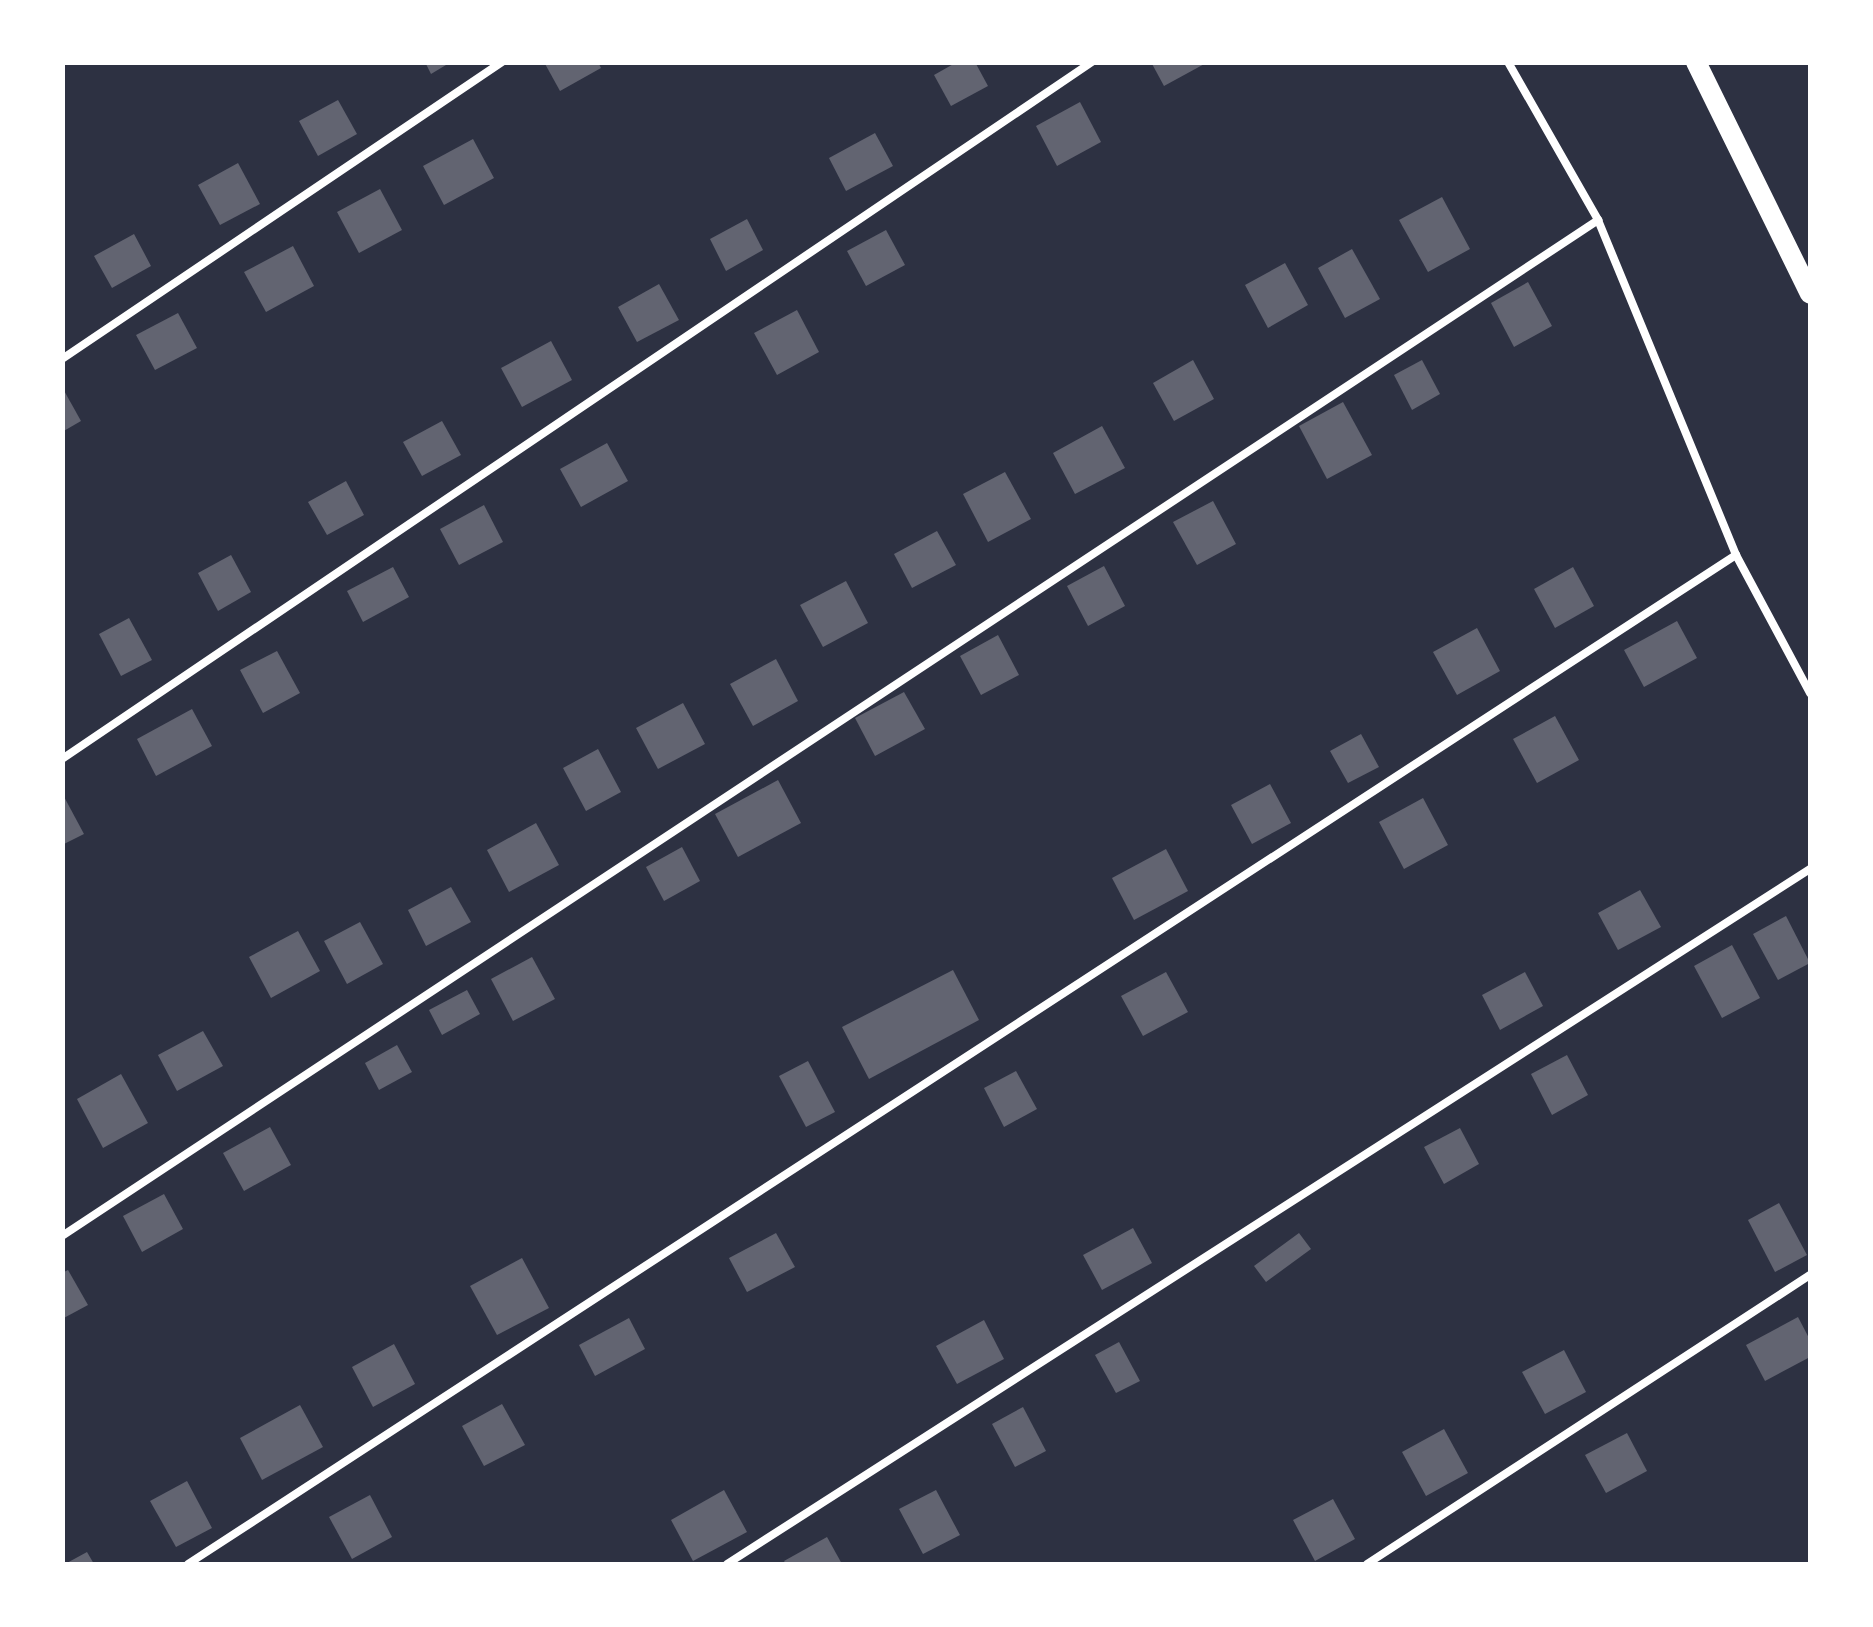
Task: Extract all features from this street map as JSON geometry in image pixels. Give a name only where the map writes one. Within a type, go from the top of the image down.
[{"type":"main road","points":[[1696,62],[1810,294]]},
{"type":"lane","points":[[62,359],[502,62]]},
{"type":"lane","points":[[62,759],[1092,62]]},
{"type":"lane","points":[[1508,62],[1598,220],[1736,556],[1810,693]]},
{"type":"lane","points":[[62,1236],[1598,220]]},
{"type":"lane","points":[[188,1564],[1736,556]]},
{"type":"lane","points":[[727,1564],[1810,869]]},
{"type":"lane","points":[[1367,1564],[1810,1275]]},
{"type":"building","points":[[425,62],[451,62],[431,74]]},
{"type":"building","points":[[544,62],[598,62],[601,68],[560,91]]},
{"type":"building","points":[[957,62],[975,62],[988,86],[951,106],[934,75]]},
{"type":"building","points":[[1151,62],[1208,62],[1164,86]]},
{"type":"building","points":[[338,100],[357,134],[318,156],[299,121]]},
{"type":"building","points":[[1080,102],[1101,142],[1057,166],[1036,126]]},
{"type":"building","points":[[875,133],[893,166],[846,191],[829,158]]},
{"type":"building","points":[[473,139],[494,178],[444,205],[423,166]]},
{"type":"building","points":[[238,163],[260,204],[220,225],[198,185]]},
{"type":"building","points":[[380,189],[402,230],[359,253],[337,212]]},
{"type":"building","points":[[1442,197],[1470,249],[1428,272],[1399,220]]},
{"type":"building","points":[[747,219],[763,250],[726,271],[710,239]]},
{"type":"building","points":[[886,230],[905,265],[866,286],[847,251]]},
{"type":"building","points":[[134,234],[151,266],[112,288],[94,256]]},
{"type":"building","points":[[293,246],[314,286],[266,312],[244,272]]},
{"type":"building","points":[[1352,249],[1380,299],[1345,318],[1318,268]]},
{"type":"building","points":[[1285,263],[1308,305],[1268,328],[1245,285]]},
{"type":"building","points":[[1528,282],[1552,326],[1514,347],[1491,303]]},
{"type":"building","points":[[659,284],[679,320],[637,342],[618,307]]},
{"type":"building","points":[[797,310],[819,352],[777,375],[754,333]]},
{"type":"building","points":[[178,313],[197,348],[155,370],[136,335]]},
{"type":"building","points":[[551,341],[572,380],[522,407],[501,368]]},
{"type":"building","points":[[1193,360],[1214,399],[1174,421],[1153,383]]},
{"type":"building","points":[[1422,360],[1440,394],[1412,410],[1394,375]]},
{"type":"building","points":[[62,387],[81,421],[62,432]]},
{"type":"building","points":[[1343,402],[1372,455],[1327,479],[1299,426]]},
{"type":"building","points":[[442,421],[461,455],[422,476],[403,442]]},
{"type":"building","points":[[1102,426],[1125,468],[1075,494],[1053,453]]},
{"type":"building","points":[[607,443],[628,481],[581,507],[560,469]]},
{"type":"building","points":[[1005,472],[1031,519],[988,542],[963,494]]},
{"type":"building","points":[[346,481],[364,515],[327,535],[308,502]]},
{"type":"building","points":[[1213,501],[1236,544],[1197,565],[1173,522]]},
{"type":"building","points":[[484,505],[503,542],[459,565],[440,529]]},
{"type":"building","points":[[937,531],[956,565],[912,588],[894,554]]},
{"type":"building","points":[[231,555],[251,592],[218,611],[198,573]]},
{"type":"building","points":[[1104,566],[1125,606],[1088,626],[1067,586]]},
{"type":"building","points":[[393,567],[409,597],[363,622],[347,591]]},
{"type":"building","points":[[1573,567],[1594,606],[1555,628],[1534,589]]},
{"type":"building","points":[[846,581],[868,623],[823,647],[800,605]]},
{"type":"building","points":[[129,618],[152,660],[121,676],[99,634]]},
{"type":"building","points":[[1677,621],[1697,658],[1644,687],[1624,650]]},
{"type":"building","points":[[1477,628],[1500,671],[1457,695],[1433,652]]},
{"type":"building","points":[[998,635],[1019,675],[981,695],[960,656]]},
{"type":"building","points":[[277,651],[300,693],[263,713],[240,670]]},
{"type":"building","points":[[776,659],[798,701],[753,726],[730,684]]},
{"type":"building","points":[[904,692],[925,729],[875,756],[855,718]]},
{"type":"building","points":[[683,703],[705,744],[658,769],[636,728]]},
{"type":"building","points":[[192,709],[212,746],[156,776],[137,739]]},
{"type":"building","points":[[1555,716],[1579,760],[1537,783],[1513,739]]},
{"type":"building","points":[[1361,734],[1379,767],[1348,783],[1330,751]]},
{"type":"building","points":[[598,749],[621,792],[586,811],[563,768]]},
{"type":"building","points":[[778,780],[801,823],[738,857],[715,814]]},
{"type":"building","points":[[1270,784],[1291,823],[1252,844],[1231,805]]},
{"type":"building","points":[[62,793],[84,834],[62,845]]},
{"type":"building","points":[[1423,798],[1448,845],[1404,869],[1379,822]]},
{"type":"building","points":[[536,823],[559,865],[509,892],[487,850]]},
{"type":"building","points":[[682,847],[700,881],[664,901],[646,867]]},
{"type":"building","points":[[1166,849],[1188,891],[1134,920],[1112,878]]},
{"type":"building","points":[[451,887],[471,922],[426,946],[408,910]]},
{"type":"building","points":[[1640,890],[1661,927],[1618,950],[1598,913]]},
{"type":"building","points":[[1786,916],[1810,963],[1778,980],[1753,934]]},
{"type":"building","points":[[360,922],[383,964],[347,984],[324,941]]},
{"type":"building","points":[[298,931],[320,971],[271,998],[249,957]]},
{"type":"building","points":[[1732,945],[1760,998],[1722,1018],[1694,966]]},
{"type":"building","points":[[532,957],[555,999],[513,1021],[491,979]]},
{"type":"building","points":[[953,970],[979,1020],[869,1079],[842,1027]]},
{"type":"building","points":[[1166,972],[1188,1012],[1143,1036],[1121,996]]},
{"type":"building","points":[[1525,972],[1543,1006],[1500,1030],[1482,995]]},
{"type":"building","points":[[467,990],[480,1014],[442,1035],[429,1010]]},
{"type":"building","points":[[203,1031],[223,1066],[177,1091],[158,1055]]},
{"type":"building","points":[[397,1045],[412,1072],[379,1090],[365,1063]]},
{"type":"building","points":[[1567,1055],[1588,1095],[1552,1115],[1531,1074]]},
{"type":"building","points":[[808,1061],[835,1112],[806,1127],[779,1076]]},
{"type":"building","points":[[1016,1071],[1037,1109],[1004,1127],[984,1088]]},
{"type":"building","points":[[121,1074],[148,1123],[103,1148],[77,1099]]},
{"type":"building","points":[[270,1127],[291,1165],[244,1191],[223,1153]]},
{"type":"building","points":[[1460,1128],[1479,1164],[1444,1184],[1424,1147]]},
{"type":"building","points":[[164,1194],[183,1229],[142,1252],[123,1216]]},
{"type":"building","points":[[1779,1203],[1807,1255],[1775,1272],[1748,1220]]},
{"type":"building","points":[[1133,1228],[1152,1263],[1102,1290],[1083,1255]]},
{"type":"building","points":[[776,1233],[795,1267],[747,1292],[729,1258]]},
{"type":"building","points":[[1299,1233],[1311,1249],[1266,1282],[1254,1266]]},
{"type":"building","points":[[522,1258],[549,1308],[497,1335],[470,1286]]},
{"type":"building","points":[[68,1270],[88,1305],[62,1319],[62,1273]]},
{"type":"building","points":[[1798,1317],[1810,1340],[1810,1357],[1765,1381],[1746,1345]]},
{"type":"building","points":[[629,1318],[645,1349],[595,1376],[579,1345]]},
{"type":"building","points":[[984,1320],[1004,1359],[957,1384],[936,1346]]},
{"type":"building","points":[[1119,1342],[1140,1381],[1116,1393],[1095,1355]]},
{"type":"building","points":[[394,1344],[415,1384],[373,1407],[352,1367]]},
{"type":"building","points":[[1564,1350],[1586,1392],[1545,1414],[1522,1372]]},
{"type":"building","points":[[502,1404],[525,1445],[484,1466],[462,1426]]},
{"type":"building","points":[[300,1405],[323,1447],[262,1480],[240,1438]]},
{"type":"building","points":[[1023,1407],[1046,1451],[1015,1467],[992,1424]]},
{"type":"building","points":[[1444,1429],[1468,1473],[1426,1496],[1402,1452]]},
{"type":"building","points":[[1627,1433],[1647,1471],[1606,1493],[1585,1455]]},
{"type":"building","points":[[187,1481],[212,1528],[176,1547],[150,1501]]},
{"type":"building","points":[[724,1490],[747,1532],[693,1561],[671,1520]]},
{"type":"building","points":[[936,1490],[960,1535],[923,1554],[899,1509]]},
{"type":"building","points":[[370,1495],[392,1537],[352,1559],[329,1517]]},
{"type":"building","points":[[1333,1499],[1355,1539],[1315,1561],[1293,1520]]},
{"type":"building","points":[[827,1537],[842,1564],[784,1561]]},
{"type":"building","points":[[87,1552],[94,1564],[65,1564]]}]
